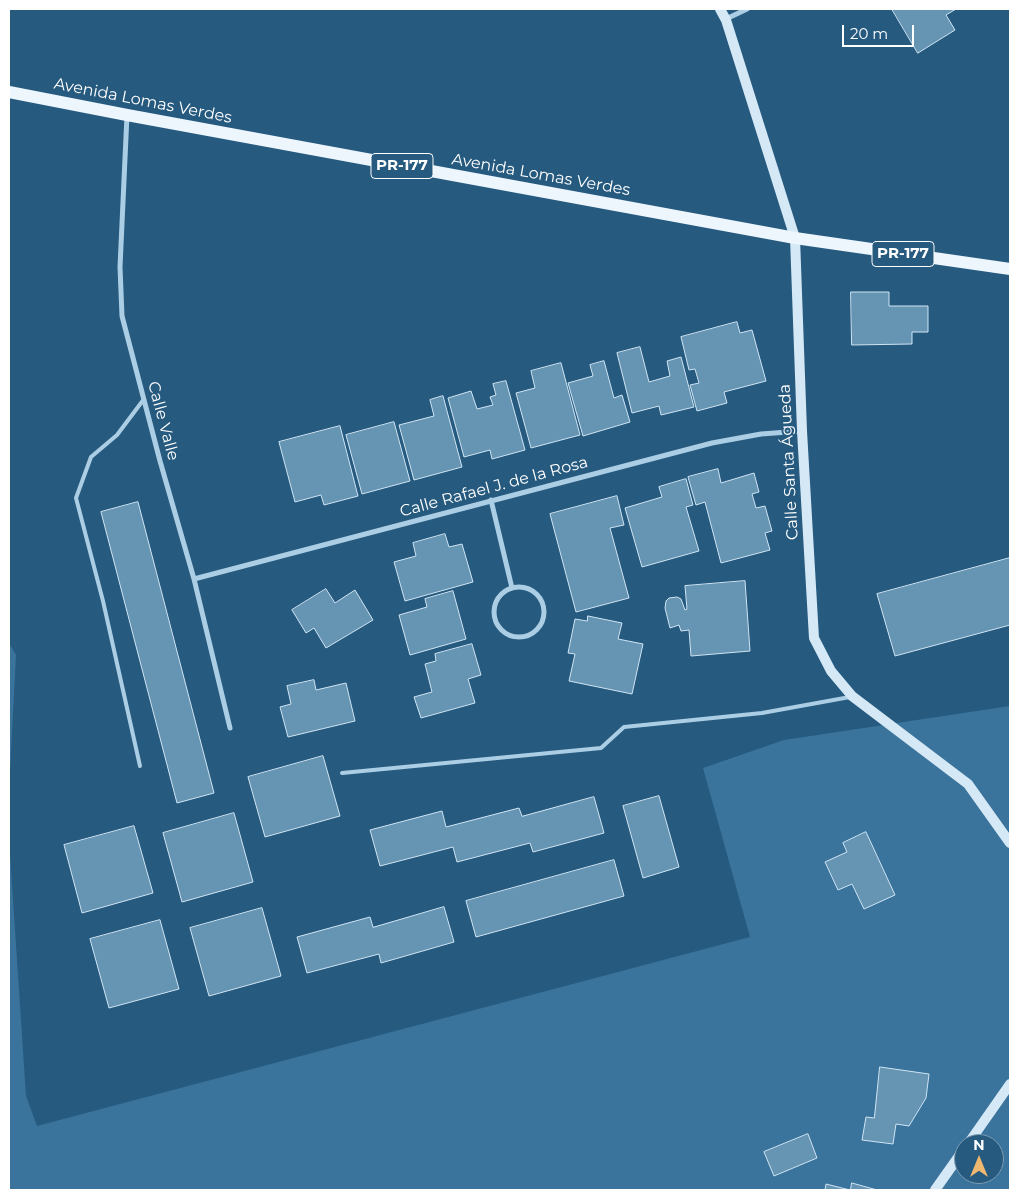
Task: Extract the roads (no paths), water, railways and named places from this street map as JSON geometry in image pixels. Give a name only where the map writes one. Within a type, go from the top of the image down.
[{"type":"main road","name":"Avenida Lomas Verdes","points":[[9,92],[795,238],[1010,269]]},
{"type":"street","name":"Calle Santa Águeda","points":[[720,9],[726,20],[795,238],[802,431],[814,638],[832,671],[852,696],[968,784],[1010,843]]},
{"type":"street","points":[[726,20],[747,9]]},
{"type":"street","name":"Calle Valle","points":[[127,115],[120,266],[122,316],[160,461],[194,579],[230,728]]},
{"type":"street","name":"Calle Rafael J. de la Rosa","points":[[194,579],[712,443],[761,434],[802,431]]},
{"type":"street","points":[[491,500],[512,588]]},
{"type":"street","points":[[522,587],[532,590],[544,606],[544,616],[541,625],[534,633],[525,637],[515,638],[506,634],[498,628],[494,619],[493,609],[496,600],[503,592],[512,588],[522,587]]},
{"type":"street","points":[[975,1134],[1010,1084]]},
{"type":"street","points":[[935,1190],[954,1163]]},
{"type":"lane","points":[[140,766],[103,601],[76,498],[91,457],[118,435],[144,399]]},
{"type":"lane","points":[[342,773],[601,748],[624,727],[762,713],[852,696]]}]
